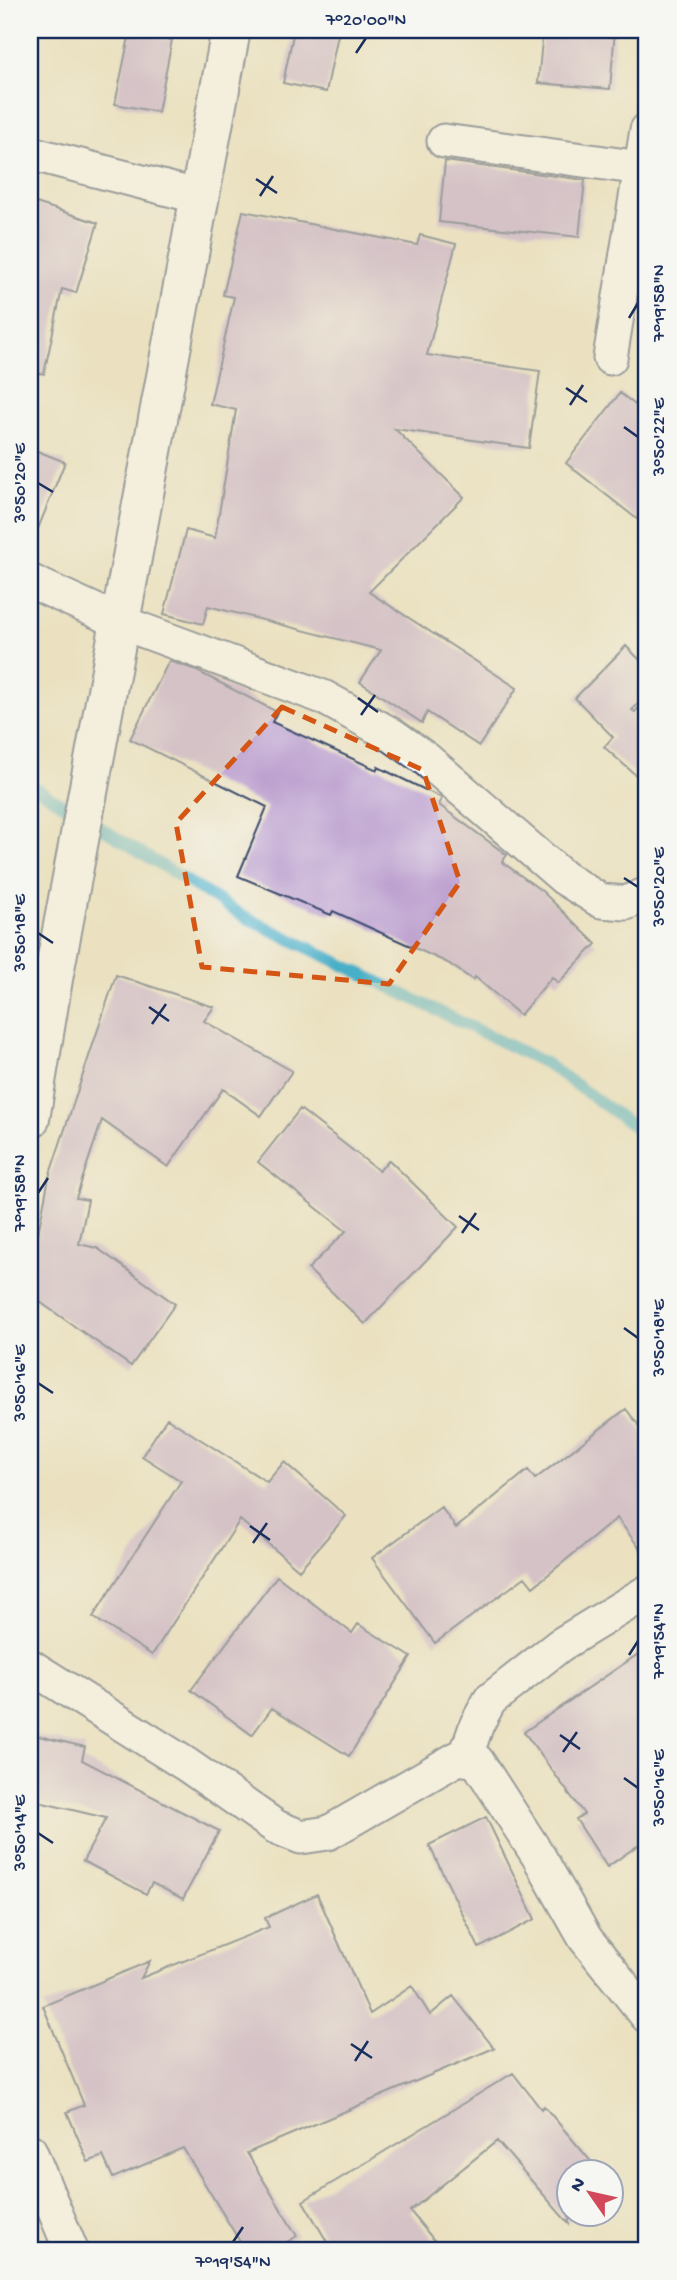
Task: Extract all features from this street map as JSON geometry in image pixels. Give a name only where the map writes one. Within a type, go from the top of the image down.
[{"type":"street","points":[[30,1119],[41,983],[120,622],[231,30]]},
{"type":"street","points":[[610,358],[647,130]]},
{"type":"street","points":[[444,141],[641,168]]},
{"type":"street","points":[[30,153],[200,197]]},
{"type":"street","points":[[30,581],[120,622],[323,697],[392,735],[426,759],[564,878],[601,901],[626,904],[647,894]]},
{"type":"street","points":[[465,1758],[477,1724],[490,1700],[561,1645],[647,1592]]},
{"type":"street","points":[[30,1666],[187,1765],[276,1827],[301,1837],[328,1833],[458,1758],[477,1760],[539,1857],[585,1938],[647,2016]]},
{"type":"street","points":[[30,2151],[71,2250]]},
{"type":"highlighted area","points":[[282,707],[423,770],[460,882],[389,984],[202,967],[176,823]]},
{"type":"building","points":[[294,30],[339,30],[326,92],[283,83]]},
{"type":"building","points":[[543,30],[615,30],[610,89],[538,83]]},
{"type":"building","points":[[130,32],[172,40],[158,112],[115,104]]},
{"type":"building","points":[[445,161],[585,180],[579,237],[439,222]]},
{"type":"building","points":[[30,201],[98,223],[76,293],[62,289],[44,374],[30,372]]},
{"type":"building","points":[[243,211],[417,245],[420,235],[456,244],[427,355],[540,371],[529,448],[395,429],[464,497],[369,592],[517,688],[479,746],[427,712],[422,723],[360,682],[381,650],[208,606],[203,624],[164,614],[186,530],[215,538],[236,410],[210,404],[234,297],[223,295]]},
{"type":"building","points":[[620,393],[647,414],[647,527],[566,463]]},
{"type":"building","points":[[30,448],[65,462],[31,546],[30,546]]},
{"type":"building","points":[[626,646],[647,667],[647,695],[632,710],[635,712],[647,698],[647,785],[604,747],[613,737],[575,698]]},
{"type":"building","points":[[169,661],[193,669],[277,712],[272,722],[377,770],[378,767],[442,798],[439,805],[507,855],[502,862],[542,891],[596,944],[558,983],[552,977],[520,1015],[475,977],[473,980],[448,963],[333,911],[331,915],[238,876],[267,807],[130,739]]},
{"type":"building","points":[[116,975],[214,1007],[204,1021],[292,1071],[261,1116],[223,1089],[168,1167],[102,1120],[76,1198],[88,1200],[79,1244],[97,1248],[175,1304],[131,1366],[30,1295],[30,1233],[38,1234],[49,1177]]},
{"type":"building","points":[[300,1109],[379,1171],[389,1160],[458,1227],[365,1324],[308,1269],[346,1231],[258,1162]]},
{"type":"building","points":[[626,1409],[647,1436],[647,1558],[617,1518],[533,1587],[525,1577],[435,1643],[372,1558],[441,1507],[456,1528],[528,1470],[535,1479]]},
{"type":"building","points":[[167,1418],[267,1482],[284,1462],[346,1516],[299,1570],[240,1520],[152,1655],[93,1617],[181,1481],[142,1456]]},
{"type":"building","points":[[277,1576],[352,1633],[358,1624],[411,1657],[349,1756],[272,1708],[252,1735],[191,1690]]},
{"type":"building","points":[[647,1648],[647,1839],[607,1867],[576,1819],[584,1814],[524,1732]]},
{"type":"building","points":[[30,1734],[85,1747],[82,1760],[219,1831],[183,1899],[152,1883],[146,1894],[83,1861],[106,1818],[30,1800]]},
{"type":"building","points":[[486,1817],[535,1919],[479,1948],[429,1845]]},
{"type":"building","points":[[317,1894],[370,2014],[412,1986],[430,2015],[453,1996],[494,2048],[247,2153],[297,2236],[274,2250],[245,2250],[183,2148],[113,2178],[103,2156],[88,2162],[67,2112],[84,2105],[43,2006],[150,1961],[141,1978],[269,1927],[265,1918]]},
{"type":"building","points":[[513,2073],[541,2109],[544,2106],[588,2158],[554,2158],[554,2207],[497,2141],[410,2211],[442,2250],[332,2250],[303,2201]]},
{"type":"waterway","points":[[30,784],[245,917],[547,1064],[647,1136]]}]
